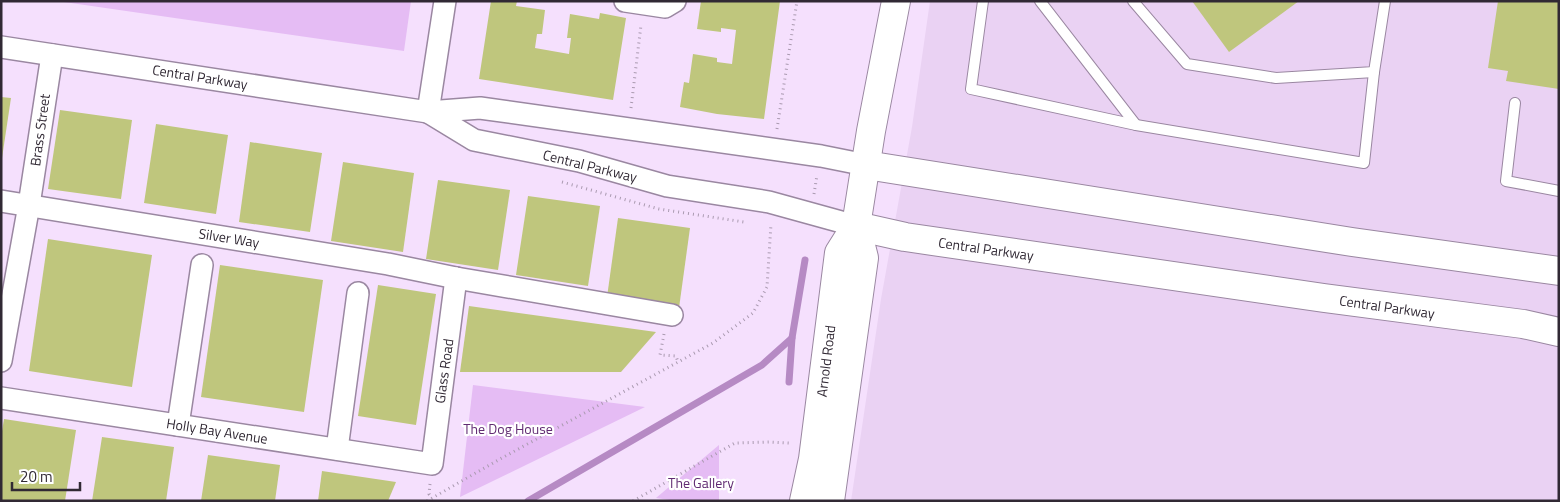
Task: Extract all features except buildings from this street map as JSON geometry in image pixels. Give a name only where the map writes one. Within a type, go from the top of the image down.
[{"type":"street","points":[[428,112],[445,1]]},
{"type":"street","points":[[634,3],[665,7],[675,1]]},
{"type":"street","name":"Arnold Road","points":[[804,501],[815,445],[839,253],[856,226],[896,1]]},
{"type":"street","name":"Central Parkway","points":[[1,47],[428,112],[480,108],[820,156],[866,165],[1352,242],[1559,272]]},
{"type":"street","name":"Brass Street","points":[[1,361],[29,205],[52,55]]},
{"type":"street","name":"Central Parkway","points":[[428,112],[474,140],[579,161],[667,186],[774,203],[856,226],[914,239],[1314,297],[1523,324],[1559,332]]},
{"type":"street","name":"Silver Way","points":[[1,201],[388,264],[456,278],[669,314]]},
{"type":"street","name":"Arnold Road","points":[[830,501],[864,258],[856,226]]},
{"type":"street","points":[[178,425],[202,266]]},
{"type":"street","name":"Glass Road","points":[[432,464],[456,278]]},
{"type":"street","points":[[337,450],[358,294]]},
{"type":"street","name":"Holly Bay Avenue","points":[[1,398],[432,464]]},
{"type":"lane","points":[[983,1],[971,89],[1136,125],[1364,163],[1374,72],[1385,1]]},
{"type":"lane","points":[[1040,1],[1136,125]]},
{"type":"lane","points":[[1133,1],[1187,64],[1276,78],[1374,72]]},
{"type":"lane","points":[[1515,103],[1506,182],[1559,191]]},
{"type":"path","points":[[776,135],[797,1]]},
{"type":"path","points":[[631,109],[634,3]]},
{"type":"path","points":[[811,214],[820,156]]},
{"type":"path","points":[[427,501],[713,342],[754,313],[767,287],[774,203]]},
{"type":"path","points":[[669,314],[660,355],[676,356],[678,362]]},
{"type":"path","points":[[633,501],[735,443],[770,442],[815,445]]},
{"type":"shaded area","points":[[930,1],[1559,1],[1559,501],[851,501],[881,299],[912,127]]},
{"type":"green space","points":[[57,1],[411,1],[404,51]]},
{"type":"green space","name":"The Dog House","points":[[473,385],[645,407],[460,497]]},
{"type":"green space","name":"The Gallery","points":[[719,445],[719,501],[677,501],[656,498]]},
{"type":"waterway","points":[[528,501],[762,365],[792,338],[805,260]]},
{"type":"waterway","points":[[789,382],[792,338]]}]
